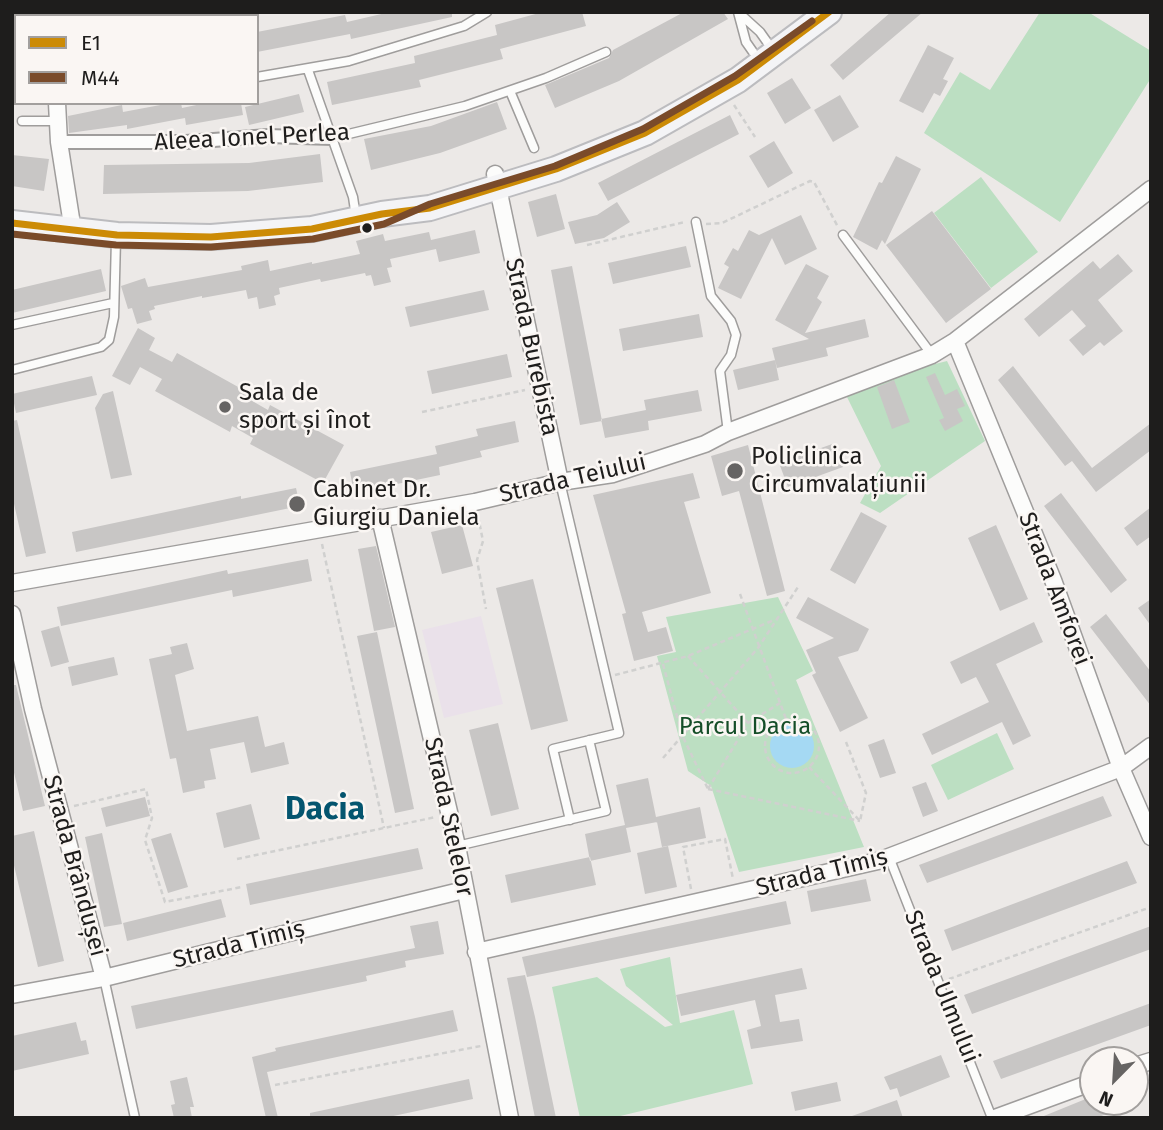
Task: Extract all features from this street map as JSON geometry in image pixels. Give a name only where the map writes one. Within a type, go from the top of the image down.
[{"type":"main road","points":[[497,182],[624,142],[723,89],[806,12]]},
{"type":"main road","points":[[12,223],[117,235],[211,237],[312,229],[382,214],[430,208],[497,182],[639,119],[830,12]]},
{"type":"street","points":[[57,105],[59,142],[73,231]]},
{"type":"street","name":"Aleea Ionel Perlea","points":[[59,142],[186,142],[268,136],[332,138]]},
{"type":"street","name":"Strada Burebista","points":[[497,182],[560,482]]},
{"type":"street","name":"Strada Teiului","points":[[12,583],[475,502],[560,482],[612,474],[705,444],[728,432],[932,355],[956,341],[1151,189]]},
{"type":"street","name":"Strada Amforei","points":[[956,341],[1052,580],[1121,768],[1151,837]]},
{"type":"street","name":"Strada Stelelor","points":[[380,517],[457,846],[510,1118]]},
{"type":"street","name":"Strada Brândușei","points":[[12,614],[104,978]]},
{"type":"street","name":"Strada Timiș","points":[[477,952],[890,857],[1121,768],[1151,746]]},
{"type":"street","name":"Strada Timiș","points":[[12,995],[104,978],[464,890]]},
{"type":"street","points":[[994,1118],[1079,1087]]},
{"type":"lane","points":[[259,76],[308,70],[464,26],[487,12]]},
{"type":"lane","points":[[738,12],[765,49]]},
{"type":"lane","points":[[738,12],[746,42],[765,49]]},
{"type":"lane","name":"Aleea Ionel Perlea","points":[[332,138],[408,122],[510,91],[606,52]]},
{"type":"lane","points":[[308,70],[353,197],[356,220]]},
{"type":"lane","points":[[510,91],[534,148]]},
{"type":"lane","points":[[22,121],[58,121]]},
{"type":"lane","points":[[696,222],[711,296],[731,321],[736,335],[731,355],[720,371],[728,432]]},
{"type":"lane","points":[[12,370],[101,347],[111,334],[114,317],[117,235]]},
{"type":"lane","points":[[842,235],[932,355]]},
{"type":"lane","points":[[12,325],[113,303]]},
{"type":"lane","name":"Strada Burebista","points":[[560,482],[619,733],[553,749],[570,820]]},
{"type":"lane","points":[[457,846],[606,811],[589,740]]},
{"type":"lane","name":"Strada Ulmului","points":[[890,857],[994,1118]]},
{"type":"lane","name":"Strada Brândușei","points":[[104,978],[135,1118]]},
{"type":"path","points":[[723,89],[755,136]]},
{"type":"path","points":[[587,245],[678,222],[722,223],[810,181],[814,183],[842,235]]},
{"type":"path","points":[[422,412],[540,387]]},
{"type":"path","points":[[475,502],[483,541],[477,560],[486,609]]},
{"type":"path","points":[[319,530],[384,828]]},
{"type":"path","points":[[663,758],[758,648],[798,587]]},
{"type":"path","points":[[740,594],[786,719]]},
{"type":"path","points":[[606,677],[688,656],[774,620]]},
{"type":"path","points":[[688,656],[748,723],[767,735]]},
{"type":"path","points":[[663,663],[682,735],[708,789]]},
{"type":"path","points":[[708,789],[748,723],[780,703]]},
{"type":"path","points":[[786,719],[804,722],[816,734],[818,752],[808,767],[793,772],[777,768],[766,753],[767,735],[772,728],[786,719]]},
{"type":"path","points":[[846,743],[866,793],[860,821]]},
{"type":"path","points":[[808,767],[860,821]]},
{"type":"path","points":[[60,809],[146,789],[152,818],[145,840],[165,902],[242,887]]},
{"type":"path","points":[[708,789],[860,821]]},
{"type":"path","points":[[237,859],[450,814]]},
{"type":"path","points":[[694,903],[683,847],[725,839],[736,894]]},
{"type":"path","points":[[939,982],[1151,907]]},
{"type":"path","points":[[275,1085],[495,1044]]},
{"type":"shaded area","points":[[481,616],[503,704],[444,718],[422,630]]},
{"type":"green space","points":[[1040,12],[1088,12],[1151,51],[1151,78],[1060,222],[924,133],[960,72],[990,90]]},
{"type":"green space","points":[[981,177],[1038,252],[991,288],[934,213]]},
{"type":"green space","points":[[947,361],[985,441],[880,513],[860,503],[881,466],[845,393],[903,372]]},
{"type":"green space","name":"Parcul Dacia","points":[[778,597],[813,671],[796,680],[864,847],[739,872],[711,786],[688,771],[657,656],[676,652],[666,617]]},
{"type":"green space","points":[[997,733],[1014,769],[948,800],[931,765]]},
{"type":"green space","points":[[670,957],[680,1023],[734,1010],[753,1084],[612,1118],[580,1118],[552,987],[597,977],[665,1027],[673,1025],[626,986],[620,969]]},
{"type":"water","points":[[792,724],[807,731],[814,746],[807,761],[792,768],[777,761],[770,746],[777,731]]},
{"type":"building","points":[[390,12],[452,12],[452,17],[351,39],[350,34],[259,52],[259,32],[345,15],[347,22]]},
{"type":"building","points":[[543,12],[582,12],[586,26],[500,49],[503,59],[419,80],[421,87],[332,105],[327,82],[415,63],[414,56],[497,35],[495,25]]},
{"type":"building","points":[[684,12],[723,12],[728,19],[619,81],[555,108],[545,85],[609,58],[613,50]]},
{"type":"building","points":[[891,12],[923,12],[843,80],[830,65]]},
{"type":"building","points":[[928,45],[954,58],[943,79],[948,81],[940,96],[934,93],[923,113],[899,101]]},
{"type":"building","points":[[792,78],[811,108],[785,124],[767,93]]},
{"type":"building","points":[[299,94],[304,112],[249,125],[245,107]]},
{"type":"building","points":[[840,95],[859,127],[833,142],[814,110]]},
{"type":"building","points":[[497,102],[507,129],[440,153],[371,170],[364,139],[431,126]]},
{"type":"building","points":[[122,105],[123,112],[160,105],[181,105],[182,108],[196,105],[241,105],[243,115],[186,125],[185,118],[127,129],[127,125],[69,133],[68,116]]},
{"type":"building","points":[[730,115],[739,134],[608,201],[598,183]]},
{"type":"building","points":[[774,141],[793,173],[768,188],[749,156]]},
{"type":"building","points":[[320,154],[323,182],[248,191],[103,194],[104,165],[249,163]]},
{"type":"building","points":[[12,155],[49,159],[44,191],[12,186]]},
{"type":"building","points":[[896,156],[921,169],[885,244],[882,240],[877,250],[853,237],[879,182],[882,183]]},
{"type":"building","points":[[556,194],[565,229],[537,237],[528,202]]},
{"type":"building","points":[[617,202],[630,222],[604,238],[575,244],[568,222],[597,215]]},
{"type":"building","points":[[932,211],[991,289],[946,323],[886,245]]},
{"type":"building","points":[[801,215],[817,249],[785,265],[772,238],[741,299],[718,288],[729,267],[724,264],[733,248],[738,251],[749,230],[759,235]]},
{"type":"building","points":[[475,230],[480,253],[439,262],[436,249],[390,259],[392,267],[387,268],[391,282],[374,286],[371,275],[366,276],[365,273],[321,282],[320,279],[279,288],[280,294],[274,296],[276,305],[259,309],[257,297],[248,299],[246,290],[154,306],[155,309],[149,311],[152,320],[137,324],[132,308],[128,309],[121,286],[145,278],[148,287],[242,270],[241,266],[268,260],[270,271],[312,264],[360,254],[356,241],[383,234],[385,241],[429,232],[431,240]]},
{"type":"building","points":[[686,246],[691,267],[613,284],[608,263]]},
{"type":"building","points":[[1118,254],[1133,271],[1098,300],[1123,331],[1104,346],[1100,342],[1083,356],[1069,340],[1086,326],[1072,310],[1039,337],[1024,319],[1093,261],[1100,269]]},
{"type":"building","points":[[806,264],[829,276],[817,298],[822,302],[805,333],[865,319],[869,337],[826,348],[828,356],[777,368],[772,348],[809,339],[775,320]]},
{"type":"building","points":[[572,266],[602,421],[580,425],[551,270]]},
{"type":"building","points":[[101,269],[106,291],[12,313],[12,290]]},
{"type":"building","points":[[484,290],[489,310],[410,327],[405,307]]},
{"type":"building","points":[[699,314],[703,337],[623,351],[619,329]]},
{"type":"building","name":"Sala de sport și înot","points":[[138,328],[155,338],[149,350],[172,362],[177,353],[249,393],[247,398],[268,410],[270,405],[344,445],[323,483],[250,444],[253,438],[232,426],[230,432],[155,391],[162,379],[140,367],[130,385],[112,376]]},
{"type":"building","points":[[507,354],[512,377],[432,394],[427,371]]},
{"type":"building","points":[[775,360],[779,380],[738,390],[733,370]]},
{"type":"building","points":[[1013,366],[1092,468],[1151,423],[1151,450],[1096,492],[1072,461],[1065,466],[998,380]]},
{"type":"building","points":[[935,373],[945,395],[957,389],[965,406],[957,409],[963,421],[945,431],[939,420],[944,418],[926,377]]},
{"type":"building","points":[[92,376],[97,395],[16,413],[12,394]]},
{"type":"building","points":[[894,380],[910,422],[892,429],[877,387]]},
{"type":"building","points":[[698,390],[702,411],[648,421],[649,430],[605,438],[601,419],[646,410],[644,400]]},
{"type":"building","points":[[113,391],[132,475],[111,479],[95,408],[103,394]]},
{"type":"building","points":[[17,420],[46,553],[26,557],[12,495],[12,421]]},
{"type":"building","points":[[515,421],[519,442],[480,451],[482,457],[439,467],[440,475],[354,493],[350,472],[437,454],[435,446],[478,436],[476,429]]},
{"type":"building","points":[[835,443],[843,467],[788,487],[779,463]]},
{"type":"building","points":[[748,445],[785,591],[767,596],[739,491],[722,496],[711,456]]},
{"type":"building","points":[[693,473],[700,498],[684,502],[711,593],[642,612],[648,632],[666,627],[673,651],[634,661],[622,614],[626,613],[593,495]]},
{"type":"building","points":[[296,488],[300,506],[76,552],[72,532],[241,496],[241,499]]},
{"type":"building","points":[[1061,493],[1127,580],[1111,593],[1044,506]]},
{"type":"building","points":[[1151,507],[1151,536],[1137,546],[1124,528]]},
{"type":"building","points":[[861,512],[887,526],[855,584],[830,570]]},
{"type":"building","points":[[462,525],[473,566],[442,574],[431,532]]},
{"type":"building","points":[[996,525],[1028,599],[1000,611],[968,538]]},
{"type":"building","points":[[376,546],[395,627],[374,631],[358,549]]},
{"type":"building","points":[[308,559],[312,581],[233,597],[232,590],[61,626],[57,607],[227,570],[228,574]]},
{"type":"building","points":[[533,579],[568,721],[531,730],[496,588]]},
{"type":"building","points":[[808,597],[869,629],[858,651],[838,657],[868,718],[840,732],[812,675],[816,673],[806,650],[834,638],[796,618]]},
{"type":"building","points":[[1151,599],[1151,626],[1138,608]]},
{"type":"building","points":[[1106,614],[1151,672],[1151,706],[1090,627]]},
{"type":"building","points":[[1034,622],[1043,642],[996,664],[1031,736],[1013,745],[1002,722],[932,755],[922,734],[989,702],[976,677],[961,684],[950,662]]},
{"type":"building","points":[[59,626],[69,662],[51,667],[41,631]]},
{"type":"building","points":[[377,632],[414,809],[395,813],[357,636]]},
{"type":"building","points":[[187,643],[194,669],[175,675],[187,731],[258,716],[265,747],[284,742],[289,764],[251,773],[244,742],[210,749],[216,779],[204,781],[205,788],[183,793],[176,758],[170,759],[149,659],[172,654],[170,647]]},
{"type":"building","points":[[114,657],[118,675],[72,686],[68,667]]},
{"type":"building","points":[[12,685],[16,685],[45,806],[23,811],[12,764]]},
{"type":"building","points":[[498,723],[519,809],[491,816],[469,730]]},
{"type":"building","points":[[884,739],[896,773],[880,778],[868,745]]},
{"type":"building","points":[[648,778],[657,822],[626,828],[631,852],[590,861],[585,834],[625,825],[616,785]]},
{"type":"building","points":[[926,782],[938,811],[923,817],[912,787]]},
{"type":"building","points":[[1103,796],[1112,816],[927,883],[919,865]]},
{"type":"building","points":[[145,797],[150,816],[106,827],[101,808]]},
{"type":"building","points":[[251,804],[260,839],[224,848],[216,813]]},
{"type":"building","points":[[700,807],[706,838],[662,847],[656,817]]},
{"type":"building","points":[[34,831],[64,961],[38,967],[12,857],[12,836]]},
{"type":"building","points":[[102,833],[122,924],[104,927],[85,837]]},
{"type":"building","points":[[171,833],[188,887],[168,893],[151,839]]},
{"type":"building","points":[[668,846],[677,887],[645,894],[637,853]]},
{"type":"building","points":[[418,848],[423,869],[250,905],[246,884]]},
{"type":"building","points":[[590,857],[596,885],[511,903],[505,875]]},
{"type":"building","points":[[1127,861],[1137,883],[952,951],[944,930]]},
{"type":"building","points":[[866,879],[871,901],[811,912],[807,891]]},
{"type":"building","points":[[221,899],[226,917],[127,941],[123,923]]},
{"type":"building","points":[[786,901],[791,924],[527,977],[522,957]]},
{"type":"building","points":[[438,921],[444,954],[405,961],[406,967],[366,976],[367,981],[136,1029],[131,1006],[415,948],[410,926]]},
{"type":"building","points":[[1151,926],[1151,949],[972,1014],[964,995]]},
{"type":"building","points":[[802,968],[807,989],[775,995],[780,1022],[799,1019],[803,1041],[751,1049],[747,1030],[761,1026],[755,1000],[681,1016],[676,995]]},
{"type":"building","points":[[525,975],[556,1118],[535,1118],[507,978]]},
{"type":"building","points":[[1151,1003],[1151,1025],[1093,1046],[1079,1046],[1079,1051],[1001,1079],[993,1061]]},
{"type":"building","points":[[453,1010],[458,1031],[267,1072],[278,1118],[266,1118],[252,1057],[276,1051],[275,1048]]},
{"type":"building","points":[[76,1022],[81,1041],[86,1040],[89,1054],[12,1071],[12,1036]]},
{"type":"building","points":[[941,1055],[950,1077],[900,1097],[897,1088],[890,1090],[884,1077]]},
{"type":"building","points":[[187,1077],[194,1107],[190,1107],[192,1118],[174,1118],[171,1105],[175,1104],[170,1081]]},
{"type":"building","points":[[469,1079],[473,1099],[384,1118],[310,1118],[310,1113]]},
{"type":"building","points":[[837,1082],[841,1101],[795,1111],[791,1092]]},
{"type":"building","points":[[897,1100],[903,1118],[852,1118],[852,1116]]},
{"type":"building","points":[[1079,1102],[1079,1116],[1101,1116],[1096,1118],[1039,1118]]},
{"type":"transit line","name":"E1","points":[[12,223],[117,235],[211,237],[312,229],[382,214],[430,208],[556,169],[645,133],[738,80],[829,12]]},
{"type":"transit line","name":"M44","points":[[12,234],[116,245],[211,247],[313,239],[384,224],[430,204],[555,166],[643,129],[735,76],[812,21]]},
{"type":"place","name":"Sala de sport și înot","points":[[225,407]]},
{"type":"place","name":"Policlinica Circumvalațiunii","points":[[735,471]]},
{"type":"place","name":"Cabinet Dr. Giurgiu Daniela","points":[[297,504]]},
{"type":"district","name":"Dacia","points":[[325,810]]}]
